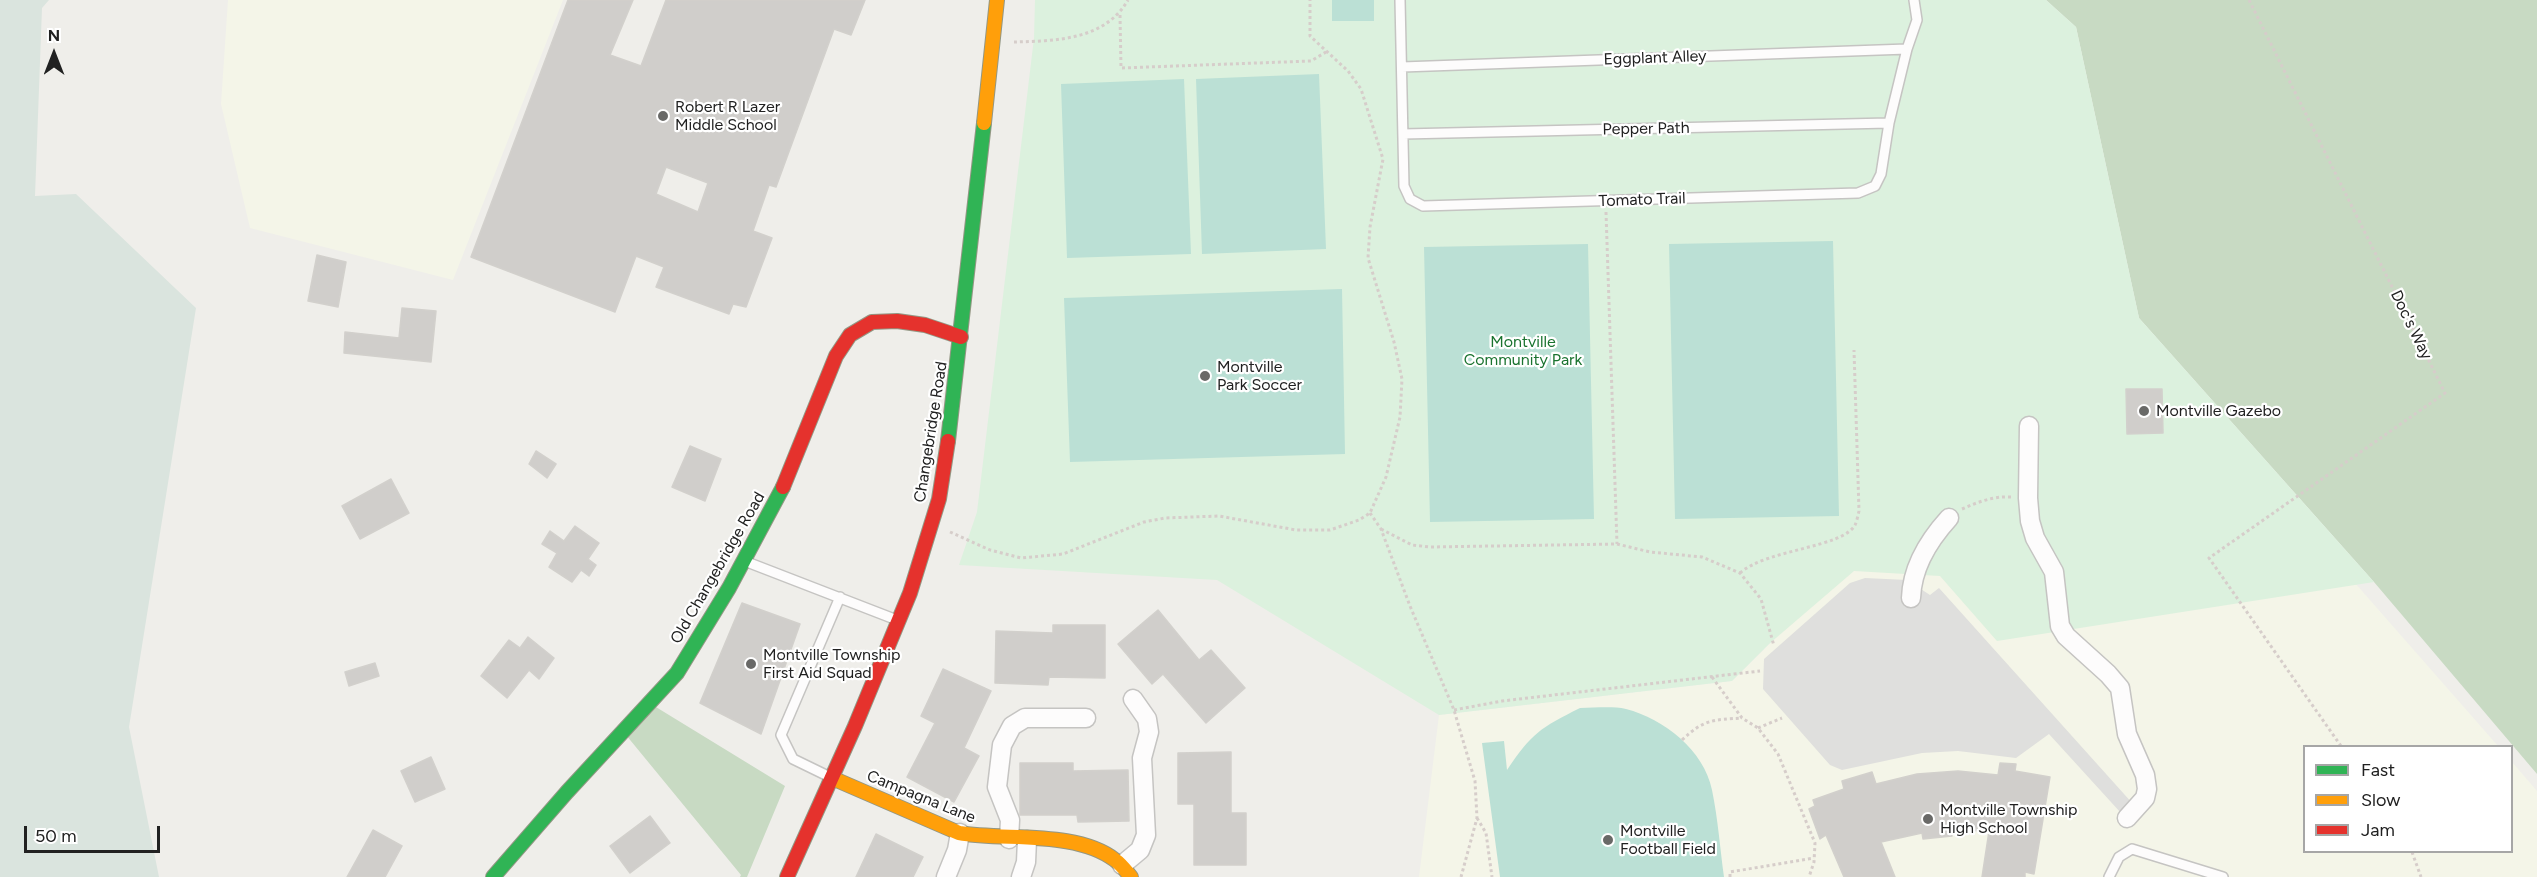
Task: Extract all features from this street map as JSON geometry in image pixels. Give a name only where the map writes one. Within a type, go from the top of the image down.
[{"type":"street","name":"Changebridge Road","points":[[787,877],[832,778],[910,593],[939,499],[954,404],[997,0]]},
{"type":"street","name":"Old Changebridge Road","points":[[493,877],[567,792],[677,673],[766,522],[788,477],[836,356],[850,335],[872,322],[897,321],[925,325],[961,337]]},
{"type":"street","points":[[2029,426],[2023,497],[2035,538],[2054,572],[2060,626],[2066,636],[2120,688],[2127,734],[2142,764],[2147,789],[2145,798],[2127,818]]},
{"type":"street","points":[[1911,598],[1911,582],[1920,560],[1936,531],[1949,518]]},
{"type":"street","points":[[1126,871],[1140,850],[1146,835],[1142,758],[1149,732],[1147,719],[1133,699]]},
{"type":"street","points":[[1021,877],[1026,862],[997,787],[1002,745],[1012,726],[1025,718],[1086,718]]},
{"type":"street","name":"Campagna Lane","points":[[832,778],[960,833],[981,838],[1084,844],[1107,854],[1126,871]]},
{"type":"street","points":[[946,877],[957,849],[960,833]]},
{"type":"lane","points":[[1400,0],[1403,134]]},
{"type":"lane","points":[[1889,123],[1907,49],[1917,20],[1918,12],[1914,0]]},
{"type":"lane","name":"Eggplant Alley","points":[[1402,67],[1907,49]]},
{"type":"lane","name":"Pepper Path","points":[[1403,134],[1889,123]]},
{"type":"lane","name":"Tomato Trail","points":[[1403,134],[1404,186],[1410,199],[1423,206],[1606,202],[1858,193],[1875,186],[1881,174],[1889,123]]},
{"type":"lane","points":[[745,561],[899,620]]},
{"type":"lane","points":[[832,778],[793,759],[781,735],[840,597]]},
{"type":"lane","points":[[2109,877],[2119,857],[2132,849],[2223,877]]},
{"type":"path","points":[[1012,42],[1057,41],[1082,36],[1119,15],[1128,0]]},
{"type":"path","points":[[948,531],[990,550],[1021,558],[1063,554],[1144,522],[1166,518],[1219,516],[1296,530],[1330,530],[1359,520],[1370,513],[1386,477],[1400,417],[1402,379],[1394,342],[1368,258],[1370,226],[1383,159],[1361,89],[1348,71],[1310,36],[1310,0]]},
{"type":"path","name":"Doc's Way","points":[[2249,0],[2445,393],[2209,558],[2340,745]]},
{"type":"path","points":[[1119,15],[1121,68],[1311,61],[1326,52]]},
{"type":"path","points":[[1606,202],[1617,544]]},
{"type":"path","points":[[1740,573],[1750,564],[1798,548],[1839,539],[1855,526],[1859,511],[1854,350]]},
{"type":"path","points":[[1949,518],[1964,508],[1982,501],[2000,497],[2023,497]]},
{"type":"path","points":[[1370,513],[1382,529],[1410,606],[1454,710],[1475,781],[1477,818],[1461,877]]},
{"type":"path","points":[[1382,529],[1412,545],[1430,547],[1617,544],[1650,552],[1702,557],[1740,573],[1761,599],[1774,646]]},
{"type":"path","points":[[1454,710],[1502,701],[1760,671]]},
{"type":"path","points":[[1712,677],[1743,718],[1758,728],[1778,754],[1815,843],[1809,877]]},
{"type":"path","points":[[1682,740],[1698,725],[1717,720],[1743,718]]},
{"type":"path","points":[[1758,728],[1782,718]]},
{"type":"path","points":[[1477,818],[1486,833],[1492,877]]},
{"type":"path","points":[[2412,853],[2421,877]]},
{"type":"path","points":[[1730,877],[1730,872],[1814,858]]},
{"type":"shaded area","points":[[0,0],[49,0],[42,8],[35,196],[76,194],[196,308],[129,727],[159,877],[0,877]]},
{"type":"shaded area","points":[[228,0],[563,0],[453,280],[250,228],[221,104]]},
{"type":"shaded area","points":[[2126,322],[2497,745],[2303,745],[2303,853],[2513,853],[2513,763],[2537,791],[2537,877],[1419,877],[1439,715],[1732,681],[1879,536]]},
{"type":"shaded area","points":[[1865,578],[1907,580],[1930,595],[1939,588],[2133,804],[2121,813],[2049,734],[2016,758],[1958,751],[1922,753],[1842,770],[1830,765],[1763,689],[1764,659],[1850,583]]},
{"type":"green space","name":"Montville Community Park","points":[[1035,0],[2046,0],[2076,27],[2139,318],[2374,582],[1997,641],[1940,576],[1854,571],[1769,644],[1732,681],[1439,715],[1217,580],[959,565],[977,512],[1034,38]]},
{"type":"green space","points":[[1332,0],[1374,0],[1374,21],[1332,21]]},
{"type":"green space","points":[[2046,0],[2537,0],[2537,774],[2374,582],[2139,318],[2076,27]]},
{"type":"green space","points":[[1319,74],[1326,249],[1202,254],[1196,79]]},
{"type":"green space","points":[[1184,79],[1191,254],[1067,258],[1061,84]]},
{"type":"green space","points":[[1833,241],[1839,516],[1675,519],[1669,244]]},
{"type":"green space","points":[[1588,244],[1594,519],[1430,522],[1424,247]]},
{"type":"green space","name":"Montville Park Soccer","points":[[1342,289],[1345,454],[1070,462],[1064,298]]},
{"type":"green space","points":[[651,704],[785,786],[747,877],[740,877],[741,875],[626,735]]},
{"type":"green space","points":[[1580,708],[1621,708],[1640,714],[1668,728],[1691,749],[1708,775],[1712,790],[1724,877],[1500,877],[1482,743],[1504,741],[1507,770],[1523,748],[1538,733]]},
{"type":"building","name":"Robert R Lazer Middle School","points":[[568,0],[633,0],[610,55],[641,66],[666,0],[865,0],[851,35],[834,29],[776,187],[769,185],[753,231],[772,238],[746,307],[733,304],[729,314],[656,287],[664,267],[636,256],[615,312],[471,257]],"holes":[[[666,167],[708,183],[698,212],[656,194]]]},
{"type":"building","points":[[317,255],[346,262],[338,307],[308,301]]},
{"type":"building","points":[[402,308],[436,311],[431,362],[344,353],[345,332],[399,338]]},
{"type":"building","name":"Montville Gazebo","points":[[2126,389],[2162,389],[2163,433],[2127,434]]},
{"type":"building","points":[[690,446],[721,459],[705,501],[672,487]]},
{"type":"building","points":[[536,451],[556,464],[547,478],[529,464]]},
{"type":"building","points":[[391,479],[409,513],[360,539],[342,506]]},
{"type":"building","points":[[575,526],[599,543],[588,559],[596,565],[589,576],[581,570],[572,582],[549,567],[557,553],[542,544],[550,531],[564,541]]},
{"type":"building","name":"Montville Township First Aid Squad","points":[[742,603],[800,624],[761,734],[700,703]]},
{"type":"building","points":[[1158,610],[1199,660],[1211,650],[1245,688],[1206,723],[1163,674],[1152,684],[1118,644]]},
{"type":"building","points":[[1053,625],[1105,625],[1105,678],[1049,677],[1048,685],[995,683],[996,631],[1053,633]]},
{"type":"building","points":[[528,637],[554,658],[539,679],[529,670],[507,698],[481,676],[509,640],[520,648]]},
{"type":"building","points":[[375,663],[379,676],[349,686],[345,672]]},
{"type":"building","points":[[943,669],[991,691],[964,748],[979,756],[954,802],[907,777],[935,723],[921,716]]},
{"type":"building","points":[[1231,752],[1231,813],[1246,813],[1246,865],[1194,865],[1194,804],[1178,804],[1178,753]]},
{"type":"building","points":[[431,757],[445,789],[415,802],[401,771]]},
{"type":"building","points":[[1020,763],[1073,763],[1073,771],[1128,770],[1129,821],[1078,822],[1077,815],[1020,815]]},
{"type":"building","name":"Montville Township High School","points":[[2000,763],[2016,764],[2015,771],[2050,777],[2034,874],[2025,872],[2025,877],[1982,877],[1989,831],[1951,830],[1952,836],[1923,839],[1922,833],[1881,842],[1895,877],[1844,877],[1826,835],[1820,839],[1809,809],[1815,806],[1813,800],[1844,789],[1842,781],[1872,772],[1876,784],[1917,774],[1958,771],[1998,775]]},
{"type":"building","points":[[650,816],[670,843],[630,873],[610,846]]},
{"type":"building","points":[[373,830],[402,846],[385,877],[347,877]]},
{"type":"building","points":[[876,834],[923,857],[913,877],[856,877]]},
{"type":"traffic: fast","points":[[948,441],[984,123]]},
{"type":"traffic: fast","points":[[493,877],[567,792],[677,673],[729,588],[783,487]]},
{"type":"traffic: slow","points":[[984,123],[997,0]]},
{"type":"traffic: slow","points":[[832,778],[959,833],[1040,838],[1081,844],[1115,860],[1131,877]]},
{"type":"traffic: jam","points":[[783,487],[836,356],[850,335],[872,322],[897,321],[925,325],[961,337]]},
{"type":"traffic: jam","points":[[787,877],[855,726],[910,593],[939,499],[948,441]]},
{"type":"place","name":"Robert R Lazer Middle School","points":[[663,116]]},
{"type":"place","name":"Montville Park Soccer","points":[[1205,376]]},
{"type":"place","name":"Montville Gazebo","points":[[2144,411]]},
{"type":"place","name":"Montville Township First Aid Squad","points":[[751,664]]},
{"type":"place","name":"Montville Township High School","points":[[1928,819]]},
{"type":"place","name":"Montville Football Field","points":[[1608,840]]}]
